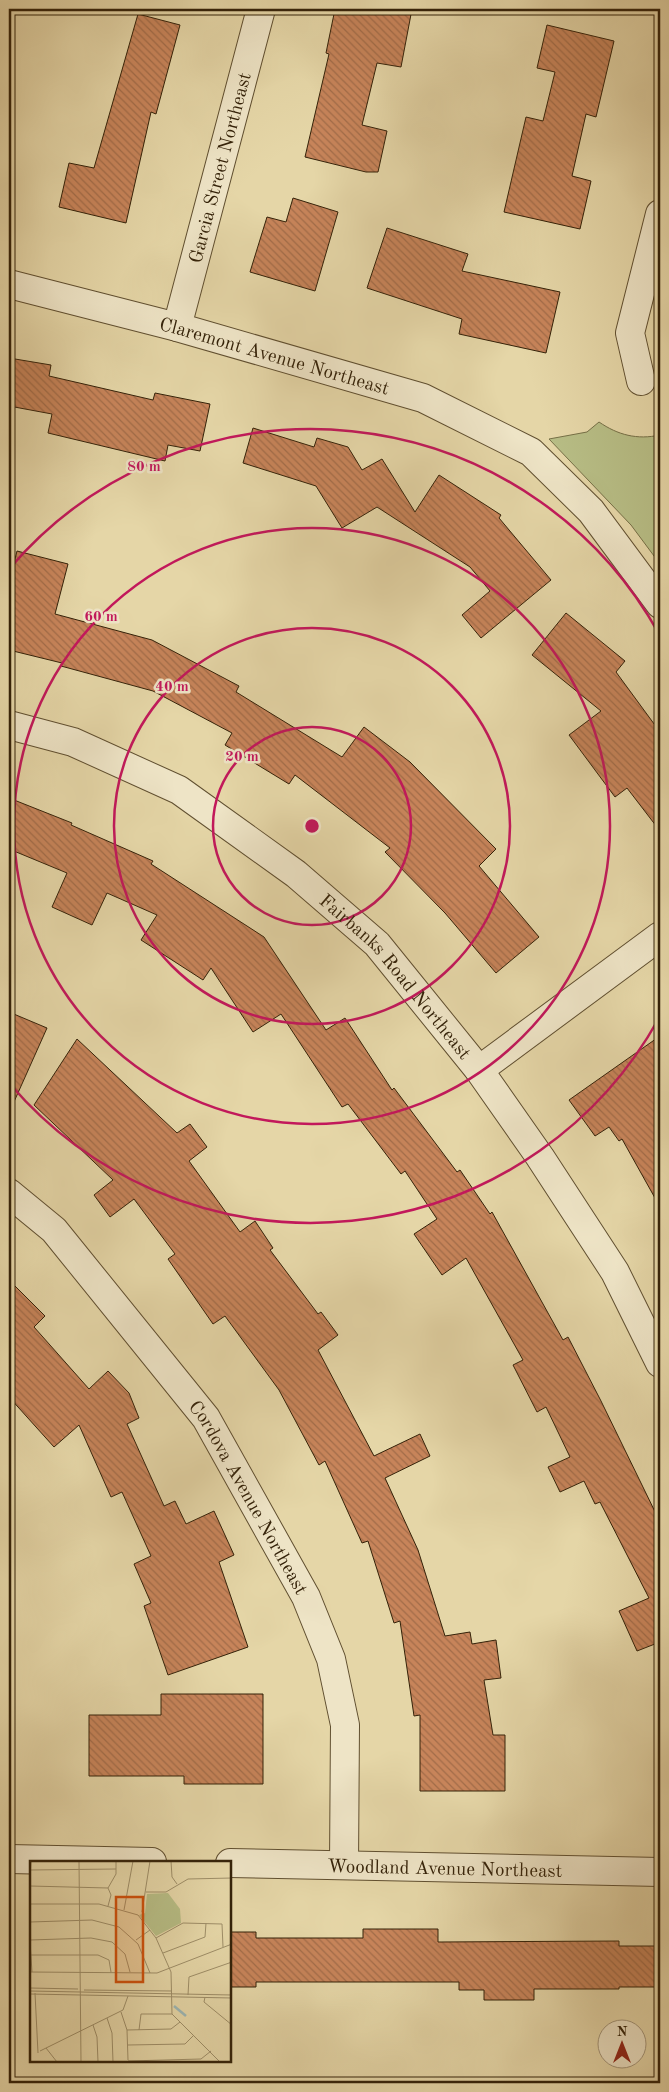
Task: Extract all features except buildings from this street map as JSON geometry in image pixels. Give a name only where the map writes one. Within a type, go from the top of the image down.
[{"type":"street","name":"Garcia Street Northeast","points":[[178,327],[261,9]]},
{"type":"street","points":[[641,381],[630,333],[660,214]]},
{"type":"street","name":"Claremont Avenue Northeast","points":[[9,284],[178,327],[423,398],[531,452],[591,511],[660,604]]},
{"type":"street","name":"Fairbanks Road Northeast","points":[[9,725],[73,742],[179,790],[296,874],[376,944],[479,1070],[540,1157],[615,1272],[660,1363]]},
{"type":"street","points":[[479,1070],[660,936]]},
{"type":"street","name":"Cordova Avenue Northeast","points":[[9,1193],[54,1230],[206,1418],[306,1597],[331,1659],[345,1725],[344,1865]]},
{"type":"street","points":[[9,1860],[80,1861]]},
{"type":"street","name":"Woodland Avenue Northeast","points":[[231,1863],[660,1872]]},
{"type":"green space","points":[[599,422],[613,430],[636,437],[660,435],[660,564],[631,525],[549,439],[587,432]]}]
